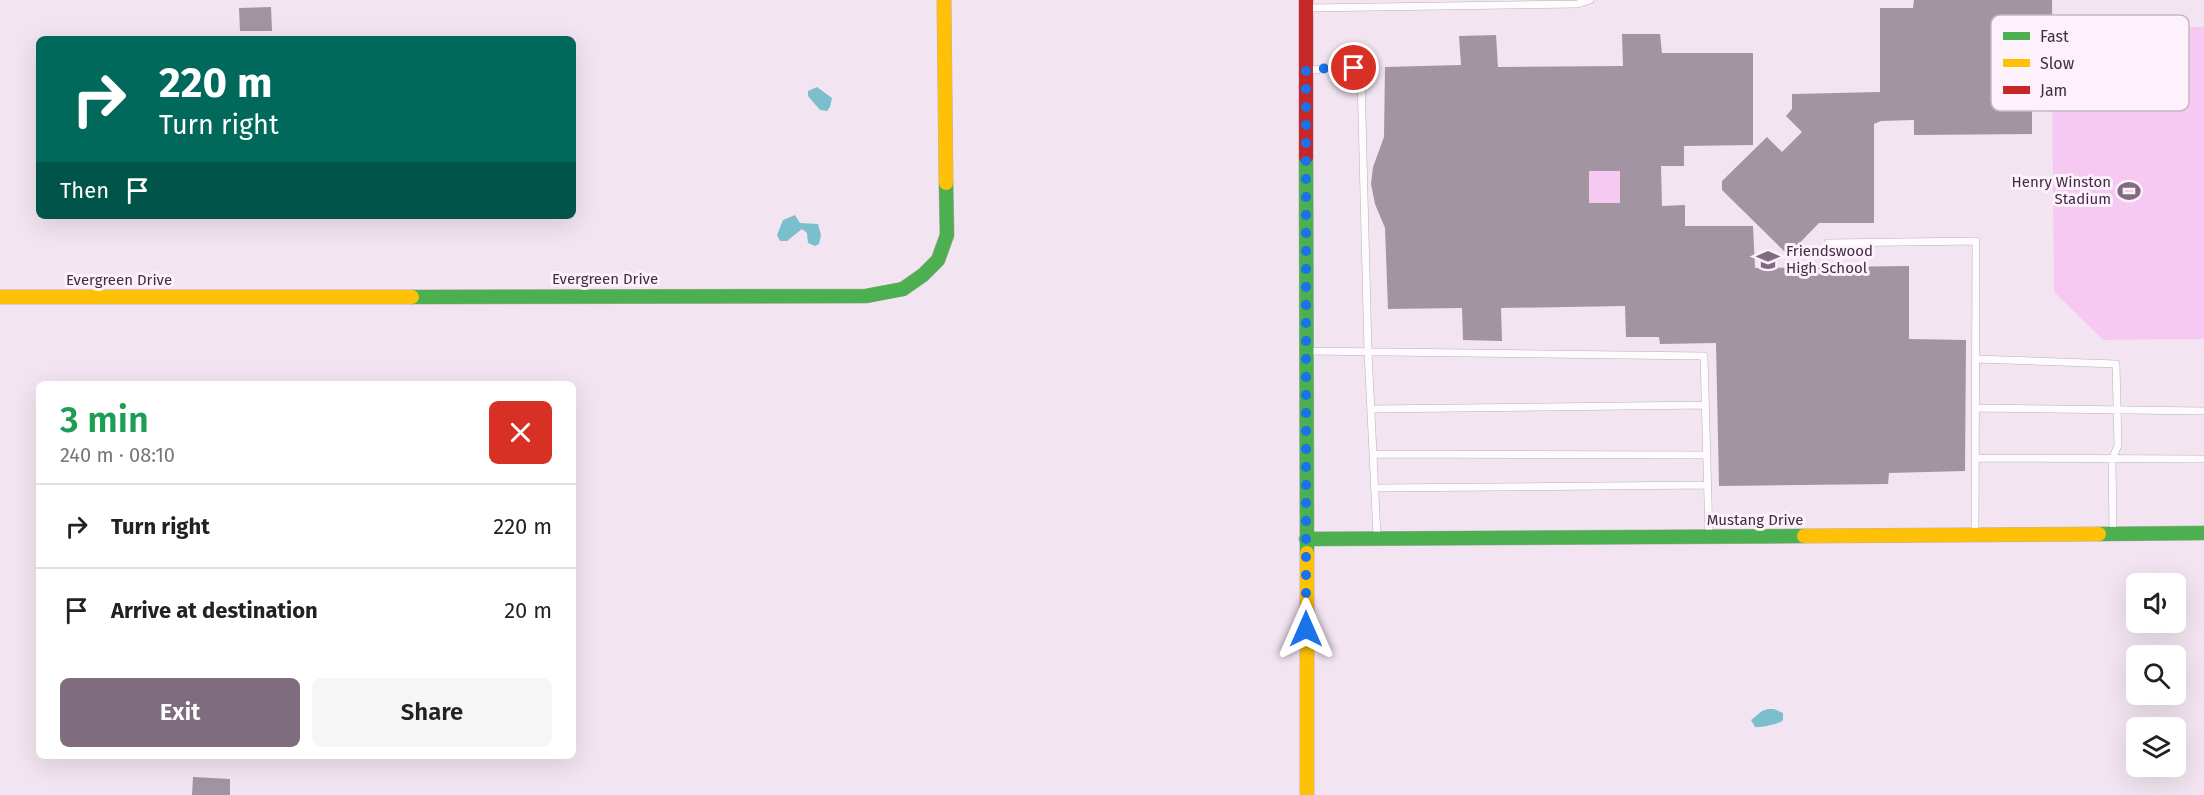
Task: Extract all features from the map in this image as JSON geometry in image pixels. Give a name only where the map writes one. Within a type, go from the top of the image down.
[{"type":"street","name":"Evergreen Drive","points":[[0,297],[866,296],[903,289],[938,260],[947,235],[944,0]]},
{"type":"street","points":[[1306,4],[1306,795]]},
{"type":"street","name":"Mustang Drive","points":[[1306,539],[2204,533]]},
{"type":"lane","points":[[1306,4],[1339,7],[1577,4],[1590,0]]},
{"type":"lane","points":[[1306,71],[1348,65],[1354,68],[1361,77],[1368,351],[1377,539]]},
{"type":"lane","points":[[1828,243],[1976,241],[1975,535]]},
{"type":"lane","points":[[1306,351],[1704,356],[1709,537]]},
{"type":"lane","points":[[1976,359],[2116,364],[2118,445],[2112,460],[2113,534]]},
{"type":"lane","points":[[1371,409],[1706,405]]},
{"type":"lane","points":[[1976,408],[2204,411]]},
{"type":"lane","points":[[1373,454],[1707,455]]},
{"type":"lane","points":[[1975,458],[2204,459]]},
{"type":"lane","points":[[1375,488],[1707,485]]},
{"type":"shaded area","name":"Henry Winston Stadium","points":[[2189,27],[2204,27],[2204,339],[2103,340],[2054,292],[2052,111],[2189,111]]},
{"type":"shaded area","points":[[1589,171],[1620,171],[1620,203],[1589,203]]},
{"type":"water","points":[[817,87],[832,98],[827,111],[820,110],[808,96],[808,91]]},
{"type":"water","points":[[795,215],[800,223],[818,224],[821,235],[819,244],[815,246],[808,243],[807,233],[802,229],[787,241],[780,241],[777,235],[783,220]]},
{"type":"water","points":[[1768,709],[1783,713],[1783,720],[1755,727],[1751,720]]},
{"type":"building","points":[[1914,0],[2052,0],[2052,15],[1991,15],[1991,111],[2032,111],[2032,134],[1914,135],[1914,120],[1881,121],[1874,124],[1874,223],[1819,223],[1788,255],[1722,190],[1722,181],[1767,137],[1782,152],[1802,132],[1786,116],[1792,109],[1792,94],[1880,92],[1880,8],[1913,8]]},
{"type":"building","points":[[271,7],[272,31],[240,31],[239,8]]},
{"type":"building","points":[[1622,34],[1660,34],[1662,53],[1753,53],[1753,145],[1684,146],[1684,166],[1661,166],[1662,206],[1685,205],[1685,226],[1753,226],[1755,268],[1909,266],[1909,339],[1966,340],[1965,471],[1889,473],[1888,484],[1719,486],[1716,343],[1660,344],[1659,337],[1626,337],[1625,306],[1501,308],[1502,341],[1463,340],[1462,308],[1388,309],[1385,228],[1375,204],[1371,184],[1373,167],[1384,137],[1385,67],[1461,65],[1459,36],[1496,35],[1498,67],[1623,66]],"holes":[[[1589,171],[1620,171],[1620,203],[1589,203]]]},
{"type":"building","points":[[193,777],[230,779],[230,795],[192,795]]},
{"type":"traffic: fast","points":[[1306,157],[1307,553]]},
{"type":"traffic: fast","points":[[412,297],[866,296],[903,289],[923,275],[938,260],[947,235],[946,183]]},
{"type":"traffic: fast","points":[[2099,534],[2204,533]]},
{"type":"traffic: fast","points":[[1306,539],[1804,536]]},
{"type":"traffic: slow","points":[[944,0],[946,183]]},
{"type":"traffic: slow","points":[[0,297],[412,297]]},
{"type":"traffic: slow","points":[[1804,536],[2099,534]]},
{"type":"traffic: slow","points":[[1307,553],[1307,795]]},
{"type":"traffic: jam","points":[[1306,0],[1306,157]]},
{"type":"place","name":"Henry Winston Stadium","points":[[2129,191]]},
{"type":"place","name":"Friendswood High School","points":[[1768,260]]},
{"type":"route","points":[[1306,629],[1306,71],[1348,65],[1354,68]]}]
